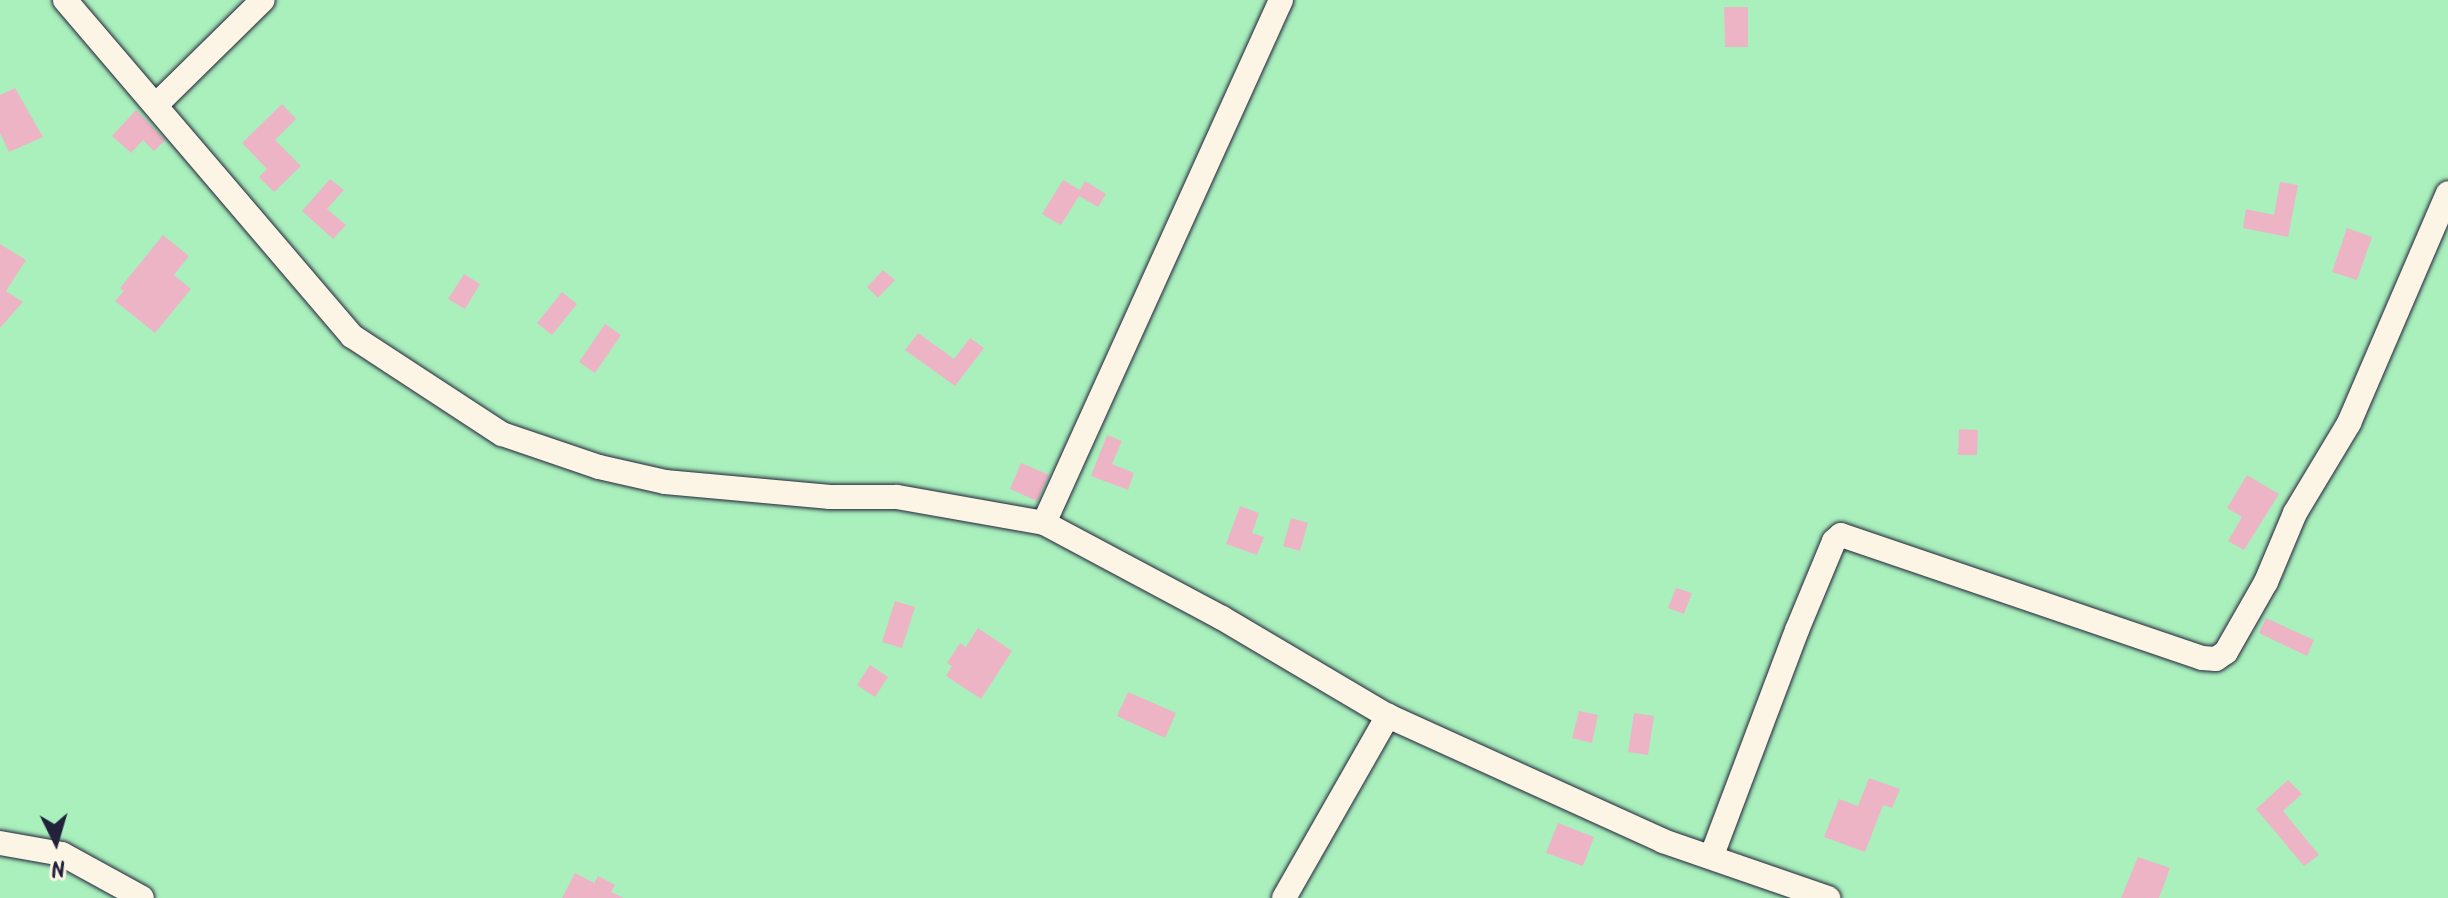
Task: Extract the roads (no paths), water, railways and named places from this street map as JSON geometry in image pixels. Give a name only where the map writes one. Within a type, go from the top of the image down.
[{"type":"street","points":[[65,0],[157,104],[352,336],[502,434],[599,467],[665,482],[897,497],[1044,523],[1222,618],[1388,716],[1650,835],[1828,898]]},
{"type":"street","points":[[157,104],[263,0]]},
{"type":"street","points":[[1044,523],[1281,0]]},
{"type":"street","points":[[1712,855],[1797,630],[1834,541],[1841,535],[2202,658],[2216,659],[2226,652],[2266,582],[2295,513],[2349,423],[2448,193]]},
{"type":"street","points":[[1284,898],[1388,716]]},
{"type":"street","points":[[0,843],[62,854],[142,898]]}]
